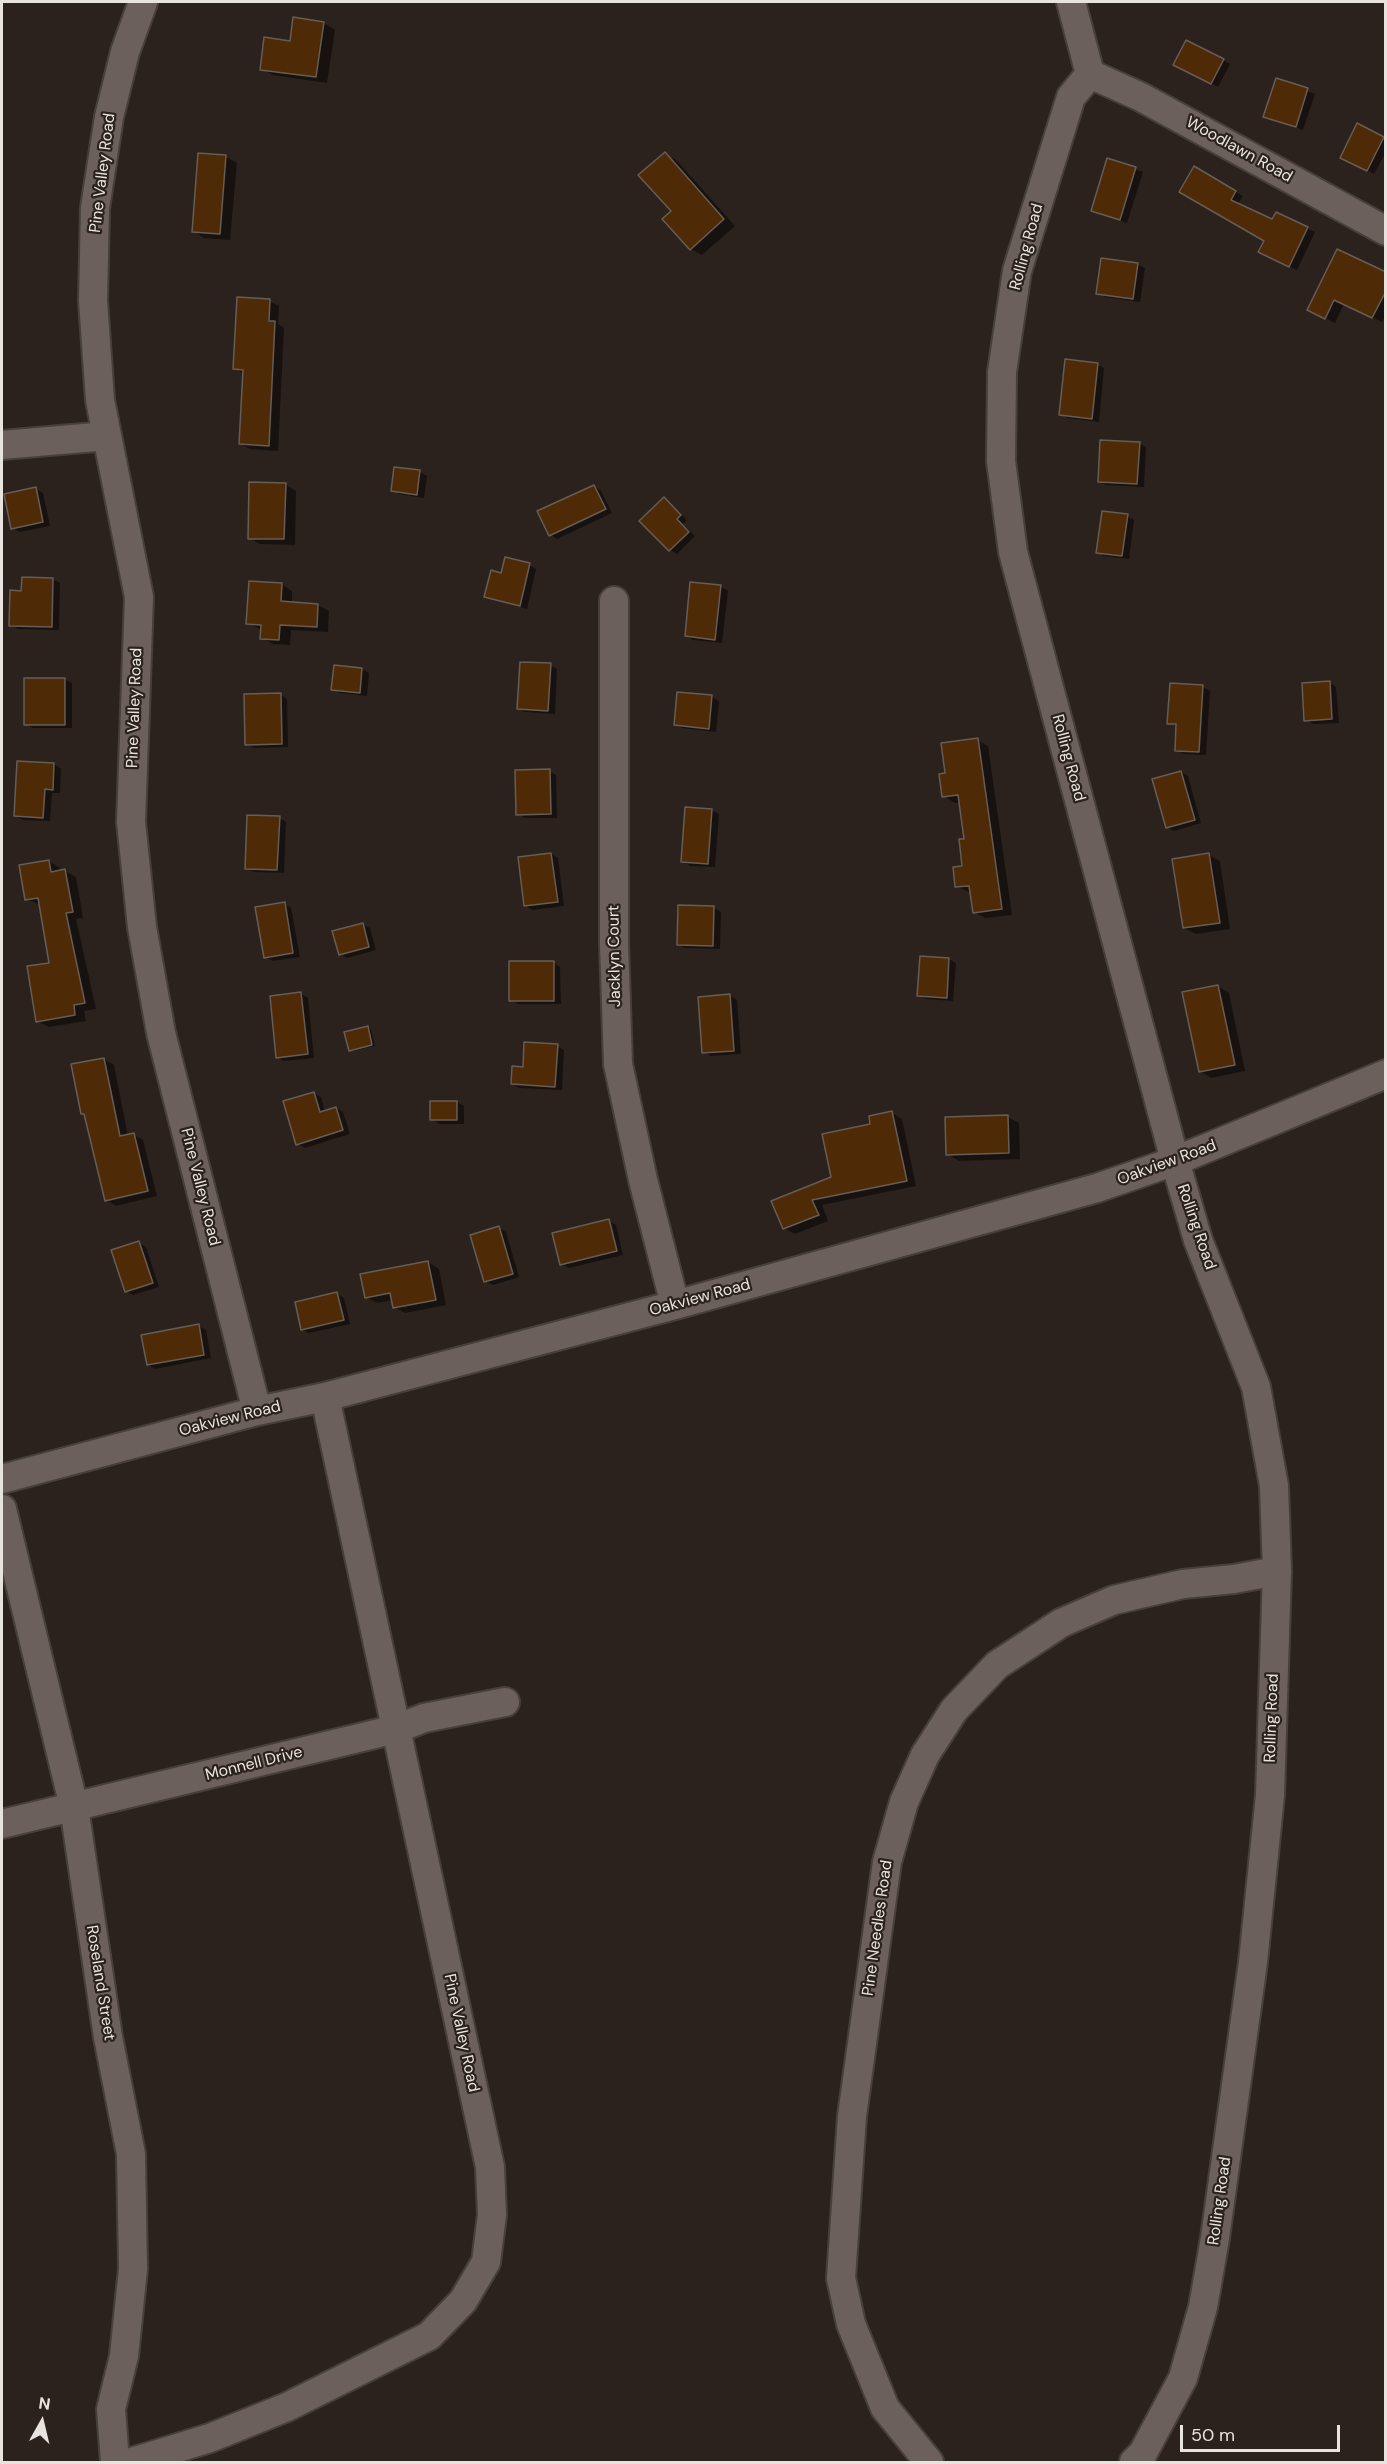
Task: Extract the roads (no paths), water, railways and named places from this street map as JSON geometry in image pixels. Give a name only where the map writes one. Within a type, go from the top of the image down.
[{"type":"street","name":"Pine Valley Road","points":[[143,2],[125,52],[109,117],[95,208],[93,300],[100,400],[139,597],[131,822],[142,927],[161,1033],[257,1411]]},
{"type":"street","points":[[1071,2],[1090,74]]},
{"type":"street","name":"Woodlawn Road","points":[[1090,74],[1141,97],[1386,231]]},
{"type":"street","name":"Rolling Road","points":[[1090,74],[1071,97],[1017,271],[1002,372],[1001,461],[1013,552],[1175,1161],[1198,1240],[1256,1386],[1274,1486],[1277,1571],[1270,1795],[1253,1962],[1215,2238],[1203,2307],[1183,2378],[1143,2453],[1134,2463]]},
{"type":"street","points":[[2,445],[107,436]]},
{"type":"street","name":"Jacklyn Court","points":[[614,601],[614,943],[618,1064],[643,1180],[675,1305]]},
{"type":"street","name":"Oakview Road","points":[[2,1479],[257,1411],[325,1397],[675,1305],[1097,1188],[1175,1161],[1370,1083],[1386,1074]]},
{"type":"street","name":"Pine Valley Road","points":[[132,2463],[210,2438],[287,2407],[429,2336],[463,2301],[486,2262],[492,2215],[490,2167],[325,1397]]},
{"type":"street","name":"Roseland Street","points":[[2,1509],[74,1807],[108,2037],[130,2154],[133,2269],[124,2356],[111,2409],[115,2463]]},
{"type":"street","name":"Pine Needles Road","points":[[929,2463],[881,2399],[851,2324],[841,2278],[853,2104],[887,1862],[904,1802],[925,1755],[954,1710],[997,1665],[1061,1623],[1114,1600],[1183,1584],[1234,1579],[1277,1571]]},
{"type":"street","name":"Monnell Drive","points":[[2,1824],[396,1729],[424,1718],[505,1702]]}]
